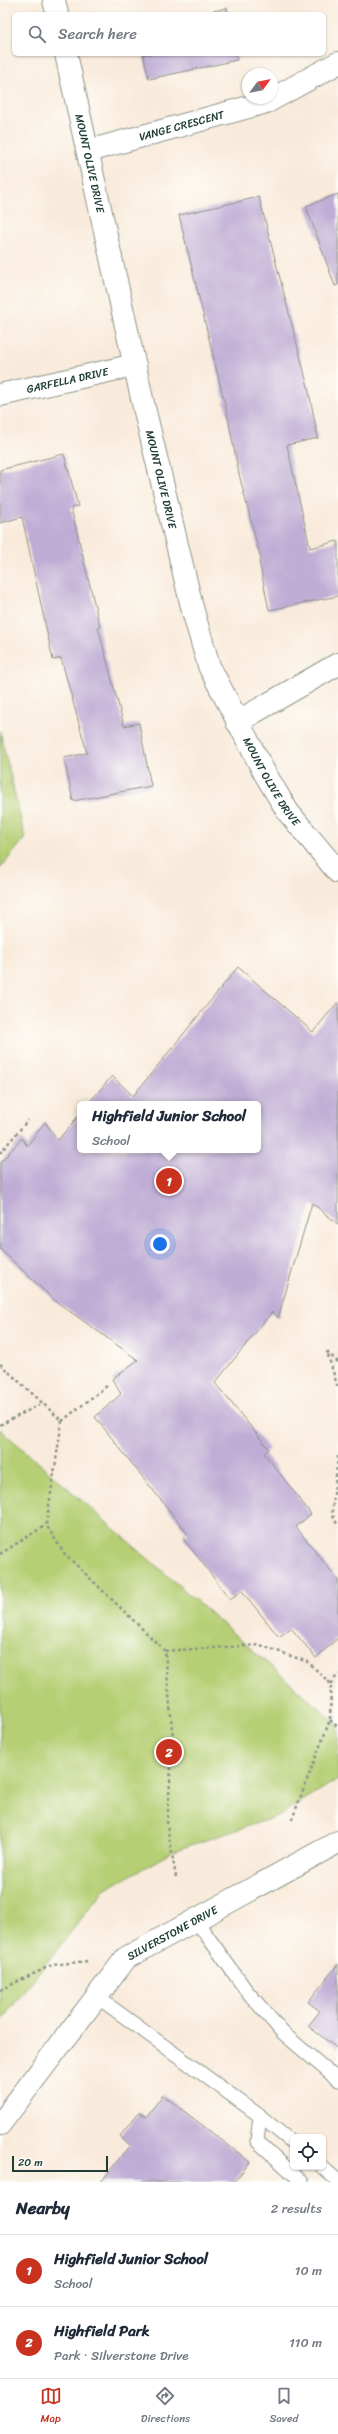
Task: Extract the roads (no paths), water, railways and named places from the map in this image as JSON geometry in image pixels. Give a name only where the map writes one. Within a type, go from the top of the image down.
[{"type":"street","points":[[54,0],[57,12]]},
{"type":"street","name":"MOUNT OLIVE DRIVE","points":[[66,56],[135,365],[193,610],[209,666],[237,722],[288,812],[338,872]]},
{"type":"street","name":"VANGE CRESCENT","points":[[88,150],[267,102],[338,63]]},
{"type":"street","name":"GARFELLA DRIVE","points":[[0,396],[135,365]]},
{"type":"street","points":[[237,722],[338,664]]},
{"type":"street","name":"SILVERSTONE DRIVE","points":[[0,2124],[126,1958],[338,1842]]},
{"type":"lane","points":[[195,1919],[246,1990],[283,2033],[338,2080]]},
{"type":"lane","points":[[96,1996],[260,2116],[290,2141]]},
{"type":"lane","points":[[260,2116],[257,2141],[302,2182]]},
{"type":"lane","points":[[325,2170],[338,2181]]},
{"type":"place","name":"Highfield Junior School","points":[[169,1181]]},
{"type":"place","name":"Highfield Park","points":[[169,1752]]}]
